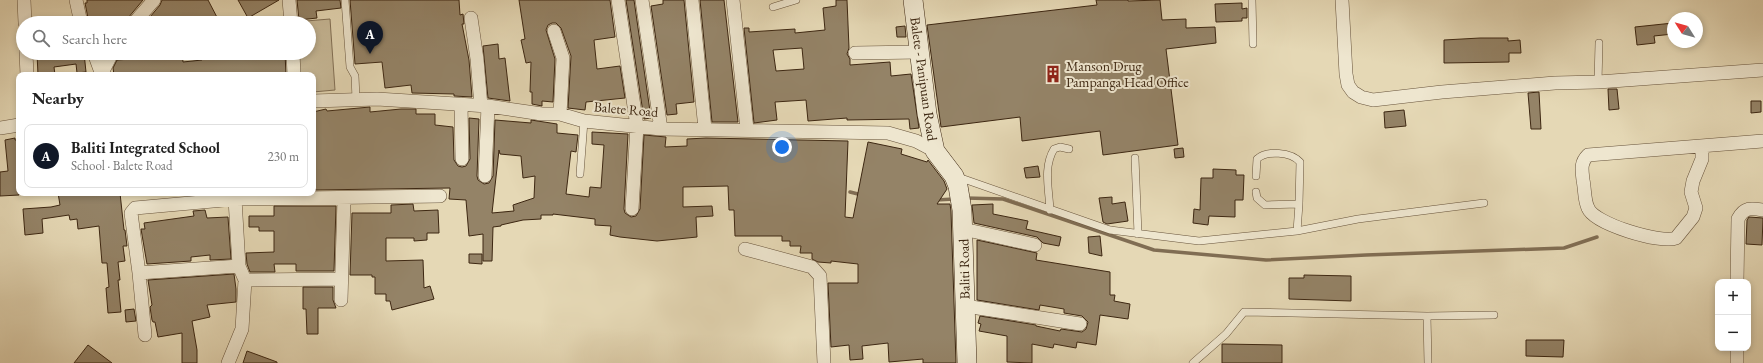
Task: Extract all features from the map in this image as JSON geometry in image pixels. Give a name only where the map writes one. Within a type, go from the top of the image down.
[{"type":"main road","name":"Balete - Panipuan Road","points":[[913,0],[927,114],[935,151],[956,181]]},
{"type":"main road","name":"Baliti Road","points":[[956,181],[962,210],[967,363]]},
{"type":"street","points":[[24,0],[25,16]]},
{"type":"street","points":[[76,0],[79,16]]},
{"type":"street","points":[[140,16],[154,0]]},
{"type":"street","points":[[289,0],[290,16]]},
{"type":"street","points":[[618,0],[636,126],[632,209]]},
{"type":"street","points":[[642,0],[661,129]]},
{"type":"street","points":[[692,0],[705,128]]},
{"type":"street","points":[[733,0],[747,129]]},
{"type":"street","points":[[1342,0],[1346,74],[1348,84],[1353,92],[1361,97],[1373,100],[1442,92],[1555,83],[1598,82],[1763,70]]},
{"type":"street","points":[[471,18],[484,106],[484,176]]},
{"type":"street","points":[[554,31],[563,58],[560,114]]},
{"type":"street","points":[[855,53],[919,52]]},
{"type":"street","points":[[26,60],[27,72]]},
{"type":"street","points":[[97,60],[101,72]]},
{"type":"street","points":[[103,72],[109,60]]},
{"type":"street","points":[[293,60],[294,72]]},
{"type":"street","name":"Balete Road","points":[[316,101],[356,99],[461,104],[542,114],[560,114],[584,121],[661,129],[705,128],[888,133],[916,140],[935,151]]},
{"type":"street","points":[[461,104],[462,159]]},
{"type":"street","points":[[0,128],[16,125]]},
{"type":"street","points":[[1702,147],[1702,159],[1692,181],[1691,192],[1696,208],[1688,225],[1676,238],[1666,240],[1622,229],[1598,219],[1588,208],[1581,166],[1584,159],[1588,155],[1763,141]]},
{"type":"street","points":[[145,335],[139,273],[130,213],[135,208],[282,196],[344,198],[440,196]]},
{"type":"street","points":[[341,300],[344,198]]},
{"type":"street","points":[[228,363],[242,329],[245,280],[239,266],[235,199]]},
{"type":"street","points":[[1737,279],[1738,219],[1741,212],[1749,208],[1763,210]]},
{"type":"street","points":[[963,229],[1035,245]]},
{"type":"street","points":[[745,248],[812,267],[817,271],[820,276],[824,363]]},
{"type":"street","points":[[139,273],[239,266]]},
{"type":"street","points":[[245,280],[341,279]]},
{"type":"street","points":[[965,306],[1080,324]]},
{"type":"street","points":[[1737,351],[1737,363]]},
{"type":"lane","points":[[345,0],[350,67],[355,76],[356,99]]},
{"type":"lane","points":[[773,7],[796,0]]},
{"type":"lane","points":[[1252,0],[1253,44]]},
{"type":"lane","points":[[1598,82],[1599,43]]},
{"type":"lane","points":[[580,174],[584,121]]},
{"type":"lane","points":[[1050,210],[1047,168],[1050,156],[1054,148],[1060,147],[1069,149]]},
{"type":"lane","points":[[1256,176],[1257,159],[1265,154],[1290,155],[1300,162],[1297,231]]},
{"type":"lane","points":[[1135,158],[1138,234]]},
{"type":"lane","points":[[956,181],[1110,230],[1199,241],[1297,231],[1358,219],[1484,203]]},
{"type":"lane","points":[[1256,192],[1257,198],[1265,205],[1299,204]]},
{"type":"lane","points":[[1193,363],[1226,334],[1244,312],[1427,316],[1494,315]]},
{"type":"lane","points":[[1427,316],[1428,363]]},
{"type":"shaded area","points":[[330,19],[335,90],[316,92],[316,72],[298,72],[297,60],[316,60],[316,20]]},
{"type":"building","points":[[87,0],[143,0],[130,16],[88,16],[85,3],[87,3]]},
{"type":"building","points":[[162,0],[208,0],[216,16],[151,16],[160,5]]},
{"type":"building","points":[[238,0],[279,0],[251,16],[247,16]]},
{"type":"building","points":[[297,0],[340,0],[341,8],[316,11],[317,18],[316,16],[299,16]]},
{"type":"building","points":[[350,0],[459,0],[460,15],[463,14],[464,24],[462,24],[469,60],[472,97],[454,96],[454,94],[412,93],[411,85],[385,88],[382,62],[355,64]]},
{"type":"building","points":[[519,0],[610,0],[615,37],[594,40],[597,69],[620,66],[625,98],[586,102],[585,110],[568,108],[571,56],[561,28],[556,23],[552,23],[548,25],[546,30],[555,59],[553,102],[542,101],[542,106],[532,104],[532,92],[530,92],[531,62],[526,63],[521,40],[525,39]]},
{"type":"building","points":[[626,0],[634,0],[651,118],[644,119]]},
{"type":"building","points":[[663,0],[684,0],[694,102],[676,104],[677,114],[667,115],[651,6],[663,4]]},
{"type":"building","points":[[700,0],[724,0],[738,122],[712,122]]},
{"type":"building","points":[[836,0],[847,0],[849,48],[847,54],[850,59],[850,65],[890,62],[891,76],[911,74],[919,128],[910,129],[909,119],[847,120],[847,118],[808,121],[806,100],[775,102],[777,120],[754,123],[744,28],[749,28],[749,32],[795,29],[795,33],[825,30],[823,8],[836,6]],"holes":[[[802,48],[804,69],[776,71],[773,50]]]},
{"type":"building","points":[[1096,0],[1160,0],[1162,20],[1186,19],[1186,28],[1215,27],[1216,43],[1166,49],[1178,145],[1103,155],[1100,131],[1022,141],[1020,117],[941,127],[927,25],[1097,5]]},
{"type":"building","points":[[1242,3],[1242,9],[1247,8],[1247,18],[1242,18],[1242,21],[1216,22],[1215,4]]},
{"type":"building","points":[[1667,24],[1667,35],[1654,36],[1655,43],[1637,45],[1635,27]]},
{"type":"building","points":[[905,26],[906,37],[897,37],[896,27]]},
{"type":"building","points":[[1508,38],[1508,41],[1520,40],[1521,53],[1509,53],[1509,62],[1444,63],[1444,40]]},
{"type":"building","points":[[498,44],[499,59],[505,58],[510,101],[488,98],[483,46]]},
{"type":"building","points":[[37,60],[85,60],[86,72],[77,72],[76,64],[54,67],[55,72],[38,72]]},
{"type":"building","points":[[117,60],[183,60],[183,62],[202,60],[285,60],[286,72],[114,72],[113,68]]},
{"type":"building","points":[[1608,89],[1617,89],[1619,109],[1609,110]]},
{"type":"building","points":[[1539,92],[1541,129],[1531,129],[1528,93]]},
{"type":"building","points":[[1751,101],[1761,101],[1761,112],[1751,113]]},
{"type":"building","points":[[370,107],[370,112],[416,109],[416,114],[435,114],[435,125],[453,127],[454,160],[458,166],[462,167],[466,166],[470,159],[469,118],[479,119],[477,176],[478,180],[484,184],[489,183],[493,176],[495,120],[531,123],[531,120],[557,124],[557,133],[578,135],[576,152],[571,151],[566,194],[589,197],[590,187],[601,188],[604,145],[592,144],[592,132],[628,134],[624,209],[625,213],[631,217],[636,216],[640,209],[644,135],[666,137],[665,147],[687,146],[687,139],[706,138],[848,141],[845,217],[853,218],[868,142],[902,149],[901,154],[927,162],[928,160],[944,181],[947,189],[937,204],[950,204],[951,211],[956,363],[923,363],[923,359],[889,362],[888,343],[862,346],[863,359],[850,360],[849,345],[831,347],[828,283],[858,283],[858,264],[831,261],[831,263],[818,262],[812,259],[812,253],[800,253],[801,246],[790,246],[790,241],[782,241],[782,236],[735,236],[734,210],[729,210],[728,186],[683,187],[683,207],[712,206],[713,216],[696,217],[697,237],[657,241],[620,237],[610,235],[611,226],[595,225],[595,219],[553,214],[541,215],[541,219],[523,220],[493,227],[492,261],[483,261],[483,234],[469,236],[466,200],[449,199],[450,188],[316,190],[316,111],[326,109],[327,111]],"holes":[[[499,150],[500,154],[521,156],[523,178],[535,176],[534,198],[513,205],[514,211],[492,213]]]},
{"type":"building","points":[[1404,110],[1406,126],[1385,128],[1384,112]]},
{"type":"building","points":[[15,138],[16,140],[16,195],[0,196],[0,172],[8,171],[5,140]]},
{"type":"building","points":[[1183,148],[1184,157],[1175,158],[1174,149]]},
{"type":"building","points":[[1038,166],[1040,177],[1026,178],[1024,168]]},
{"type":"building","points":[[1213,169],[1236,170],[1236,175],[1244,175],[1243,200],[1235,200],[1235,217],[1209,216],[1208,225],[1193,223],[1194,209],[1200,210],[1201,178],[1213,178]]},
{"type":"building","points":[[58,196],[120,196],[127,246],[123,246],[125,261],[118,262],[121,312],[108,313],[106,288],[109,287],[107,263],[102,263],[99,226],[78,229],[77,219],[70,220],[69,215],[42,219],[43,233],[25,235],[23,209],[60,205]]},
{"type":"building","points":[[1112,197],[1112,204],[1125,202],[1128,221],[1107,224],[1103,222],[1099,198]]},
{"type":"building","points":[[413,204],[414,211],[438,210],[439,233],[427,233],[427,240],[414,241],[414,238],[386,238],[386,261],[423,260],[424,288],[430,286],[434,299],[392,310],[390,301],[386,301],[386,294],[375,294],[375,277],[372,277],[372,275],[350,275],[352,213],[391,213],[391,205]]},
{"type":"building","points":[[993,204],[993,214],[1028,221],[1026,229],[1061,237],[1059,246],[1043,243],[1037,237],[974,223],[972,205]]},
{"type":"building","points":[[274,206],[336,206],[334,271],[296,271],[296,264],[274,264],[275,272],[250,272],[247,264],[246,253],[274,252],[274,231],[259,231],[259,227],[249,227],[249,216],[274,216]]},
{"type":"building","points":[[205,210],[207,218],[228,217],[231,259],[210,260],[210,255],[191,257],[191,261],[147,264],[141,229],[145,229],[144,223],[194,216],[193,211]]},
{"type":"building","points":[[1749,217],[1763,218],[1762,245],[1746,244],[1747,220]]},
{"type":"building","points":[[1100,236],[1102,256],[1089,253],[1088,237]]},
{"type":"building","points":[[977,240],[1037,253],[1036,260],[1110,272],[1110,295],[1115,295],[1114,301],[1130,304],[1128,319],[1100,315],[1096,345],[1077,342],[1076,348],[1054,344],[1053,348],[1032,344],[1032,363],[1007,362],[1007,336],[979,331],[981,324],[978,323],[980,316],[1036,325],[1060,331],[1061,329],[1082,332],[1086,329],[1088,322],[1082,316],[1064,313],[1064,309],[1040,305],[1039,310],[977,300]]},
{"type":"building","points":[[469,254],[482,254],[482,264],[469,263]]},
{"type":"building","points":[[234,274],[236,302],[207,305],[210,317],[192,321],[197,350],[197,363],[182,363],[182,333],[158,337],[155,322],[152,320],[150,307],[152,305],[148,280]]},
{"type":"building","points":[[1304,275],[1351,276],[1351,301],[1289,299],[1289,278],[1304,278]]},
{"type":"building","points":[[303,287],[333,287],[333,300],[336,308],[318,308],[318,334],[307,334],[306,309],[303,309]]},
{"type":"building","points":[[134,309],[136,321],[126,322],[125,310]]},
{"type":"building","points":[[1526,340],[1564,340],[1563,357],[1526,356]]},
{"type":"building","points":[[1222,344],[1282,345],[1282,363],[1222,363]]},
{"type":"building","points":[[88,345],[112,363],[74,363]]},
{"type":"building","points":[[247,351],[277,362],[277,363],[243,363]]},
{"type":"waterway","points":[[850,192],[862,195]]},
{"type":"waterway","points":[[966,198],[1003,199],[1154,250],[1266,260],[1564,248],[1597,237]]},
{"type":"waterway","points":[[936,200],[954,199]]},
{"type":"place","name":"Baliti Integrated School","points":[[370,54]]},
{"type":"place","name":"Manson Drug Pampanga Head Office","points":[[1053,74]]}]
